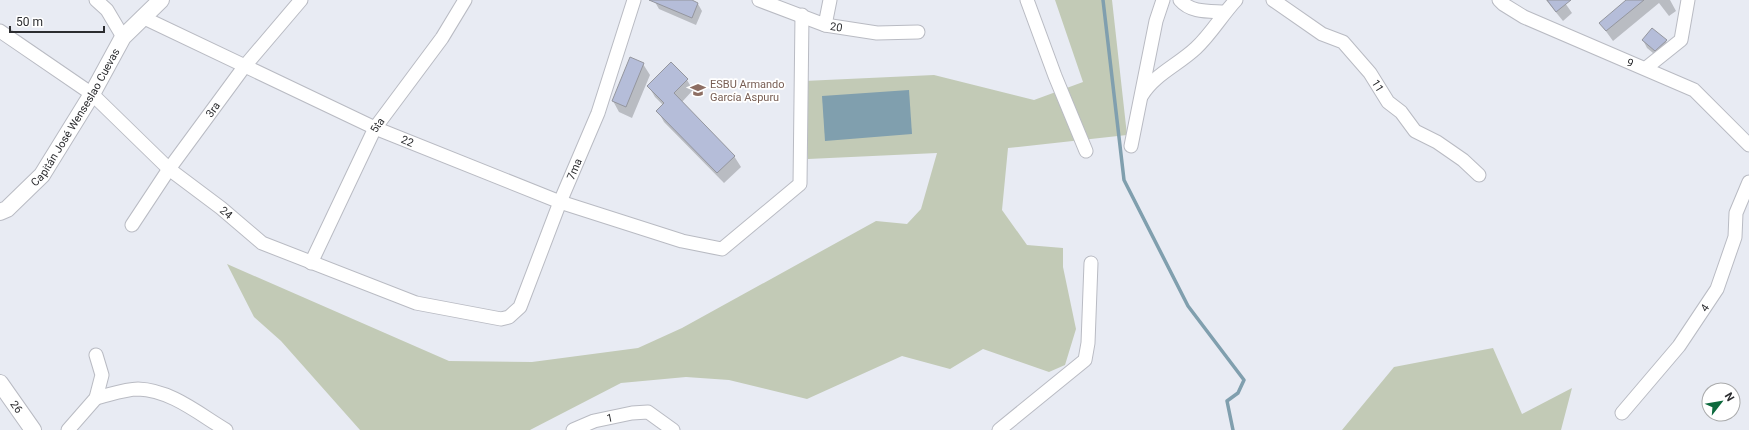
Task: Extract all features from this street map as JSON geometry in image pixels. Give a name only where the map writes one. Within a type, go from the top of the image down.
[{"type":"street","points":[[96,0],[107,10],[123,37]]},
{"type":"street","name":"Capitán José Wenseslao Cuevas","points":[[0,212],[7,209],[42,175],[92,94],[123,37],[161,0]]},
{"type":"street","name":"3ra","points":[[132,225],[169,169],[244,67],[301,0]]},
{"type":"street","name":"5ta","points":[[311,263],[376,128],[442,38],[465,0]]},
{"type":"street","name":"7ma","points":[[494,319],[501,320],[509,317],[520,307],[560,202],[598,113],[634,0]]},
{"type":"street","name":"20","points":[[759,0],[826,25],[877,33],[918,32]]},
{"type":"street","points":[[826,25],[830,0]]},
{"type":"street","points":[[1027,0],[1055,76],[1086,152]]},
{"type":"street","points":[[1131,146],[1156,21],[1163,0]]},
{"type":"street","points":[[1180,0],[1185,6],[1200,11],[1225,12]]},
{"type":"street","points":[[1140,98],[1149,84],[1196,48],[1236,0]]},
{"type":"street","name":"11","points":[[1273,0],[1322,34],[1343,42],[1370,73],[1388,102],[1401,112],[1415,131],[1437,142],[1463,160],[1479,175]]},
{"type":"street","name":"9","points":[[1499,0],[1524,17],[1646,68],[1694,90],[1749,145]]},
{"type":"street","points":[[1646,68],[1682,40],[1688,0]]},
{"type":"street","name":"22","points":[[142,17],[244,67],[376,128],[560,202],[682,241],[722,250],[800,184],[802,15]]},
{"type":"street","name":"24","points":[[0,31],[92,94],[169,169],[221,208],[262,244],[416,303],[494,319]]},
{"type":"street","name":"4","points":[[1622,413],[1679,346],[1717,289],[1735,237],[1736,213],[1749,182]]},
{"type":"street","points":[[999,430],[1085,360],[1088,343],[1091,263]]},
{"type":"street","points":[[68,430],[96,398],[102,375],[96,355]]},
{"type":"street","name":"26","points":[[0,383],[33,430]]},
{"type":"street","points":[[96,398],[137,389],[154,390],[174,398],[226,430]]},
{"type":"street","name":"1","points":[[573,430],[594,421],[632,412],[648,412],[673,430]]},
{"type":"green space","points":[[1055,0],[1112,0],[1127,135],[1008,148],[1002,210],[1027,245],[1063,248],[1063,267],[1076,329],[1065,365],[1049,372],[983,349],[950,369],[902,356],[807,399],[729,380],[686,377],[621,383],[530,430],[360,430],[281,341],[254,317],[227,264],[449,361],[532,362],[638,348],[682,328],[876,221],[907,224],[921,209],[937,153],[808,159],[804,81],[934,75],[1034,100],[1083,82]]},
{"type":"green space","points":[[1493,348],[1522,414],[1572,388],[1561,430],[1342,430],[1394,367]]},
{"type":"water","points":[[909,90],[912,134],[825,141],[822,96]]},
{"type":"building","points":[[649,0],[692,0],[698,3],[692,18]]},
{"type":"building","points":[[1547,0],[1571,0],[1556,12]]},
{"type":"building","points":[[1626,0],[1644,0],[1606,31],[1599,23]]},
{"type":"building","points":[[1652,28],[1667,40],[1655,51],[1642,40]]},
{"type":"building","points":[[630,57],[644,63],[626,107],[612,101]]},
{"type":"building","points":[[671,62],[688,79],[674,93],[735,156],[717,173],[656,111],[664,103],[647,86]]},
{"type":"waterway","points":[[1103,0],[1124,180],[1188,306],[1244,380],[1238,393],[1227,401],[1233,430]]},
{"type":"place","name":"ESBU Armando García Aspuru","points":[[698,90]]}]
